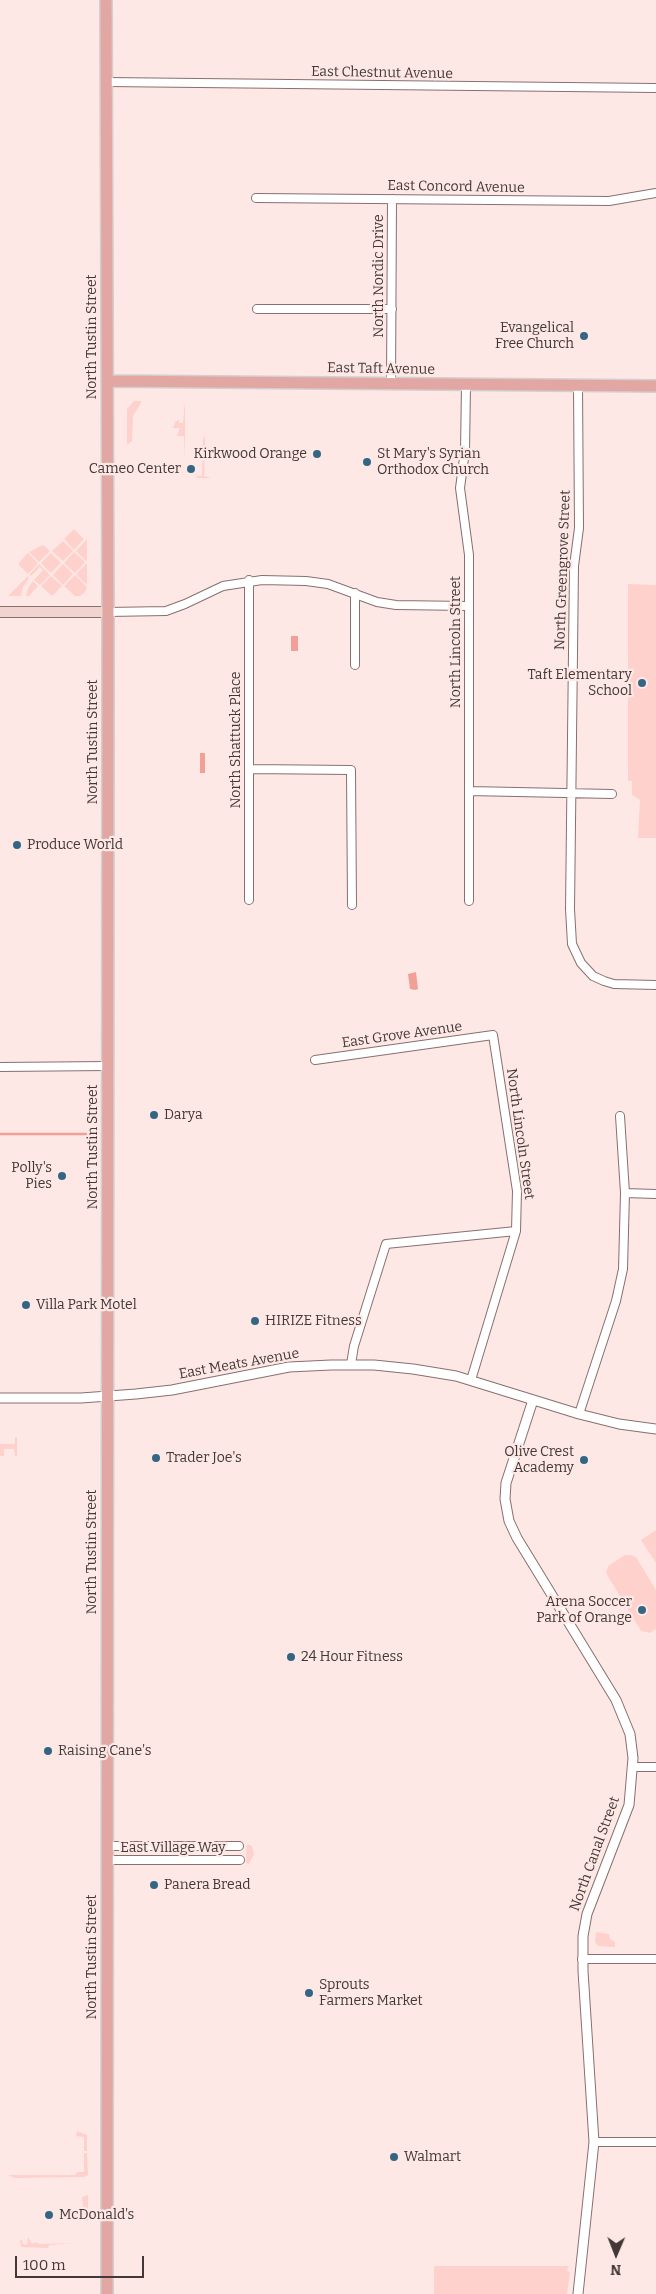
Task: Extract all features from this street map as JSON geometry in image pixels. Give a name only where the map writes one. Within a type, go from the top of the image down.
[{"type":"main road","name":"North Tustin Street","points":[[106,0],[108,612],[106,2294]]},
{"type":"main road","name":"East Taft Avenue","points":[[107,381],[656,386]]},
{"type":"main road","points":[[0,612],[108,612]]},
{"type":"street","name":"East Chestnut Avenue","points":[[107,82],[656,88]]},
{"type":"street","name":"East Concord Avenue","points":[[256,198],[609,201],[656,193]]},
{"type":"street","name":"North Nordic Drive","points":[[392,199],[392,384]]},
{"type":"street","points":[[257,308],[392,309]]},
{"type":"street","name":"North Lincoln Street","points":[[466,385],[465,451],[460,488],[469,555],[467,606],[469,901]]},
{"type":"street","name":"North Greengrove Street","points":[[578,386],[579,528],[574,566],[572,944],[581,963],[593,976],[614,984],[656,985]]},
{"type":"street","points":[[108,612],[166,610],[184,604],[215,588],[249,580],[318,582],[337,586],[377,602],[396,605],[467,606]]},
{"type":"street","name":"North Shattuck Place","points":[[249,580],[249,900]]},
{"type":"street","points":[[355,593],[355,665]]},
{"type":"street","points":[[249,769],[351,770],[352,905]]},
{"type":"street","points":[[469,791],[612,794]]},
{"type":"street","name":"North Lincoln Street","points":[[471,1380],[516,1231],[517,1191],[493,1035]]},
{"type":"street","name":"East Grove Avenue","points":[[315,1060],[493,1035]]},
{"type":"street","points":[[0,1067],[108,1066]]},
{"type":"street","points":[[579,1414],[620,1286],[623,1268],[625,1193],[620,1116]]},
{"type":"street","points":[[625,1193],[656,1194]]},
{"type":"street","points":[[351,1364],[354,1346],[386,1244],[516,1231]]},
{"type":"street","name":"East Meats Avenue","points":[[0,1398],[107,1397],[172,1390],[289,1367],[351,1364],[413,1368],[471,1380],[579,1414],[656,1429]]},
{"type":"street","name":"North Canal Street","points":[[533,1400],[506,1483],[505,1499],[509,1521],[517,1538],[616,1700],[630,1734],[633,1767],[632,1795],[627,1813],[584,1926],[582,1958],[594,2142],[578,2294]]},
{"type":"street","points":[[633,1767],[656,1767]]},
{"type":"street","name":"East Village Way","points":[[107,1846],[239,1846]]},
{"type":"street","name":"East Village Way","points":[[107,1860],[240,1860]]},
{"type":"street","points":[[582,1958],[656,1959]]},
{"type":"street","points":[[594,2142],[656,2142]]},
{"type":"shaded area","points":[[134,401],[141,401],[141,403],[133,416],[132,441],[127,445],[127,409]]},
{"type":"shaded area","points":[[185,401],[185,460],[184,436],[177,436],[180,428],[173,428],[175,422],[179,420],[179,423],[183,423]]},
{"type":"shaded area","points":[[205,435],[204,476],[211,478],[197,478],[197,476],[202,476],[203,440]]},
{"type":"shaded area","points":[[74,529],[84,539],[74,550],[64,539]]},
{"type":"shaded area","points":[[87,539],[87,560],[86,561],[76,551]]},
{"type":"shaded area","points":[[63,541],[73,551],[63,561],[52,551]]},
{"type":"shaded area","points":[[43,545],[50,551],[39,562],[29,552]]},
{"type":"shaded area","points":[[74,552],[85,562],[75,573],[64,563]]},
{"type":"shaded area","points":[[28,553],[38,563],[28,574],[18,564]]},
{"type":"shaded area","points":[[51,553],[61,563],[51,573],[41,563]]},
{"type":"shaded area","points":[[87,563],[87,585],[76,574]]},
{"type":"shaded area","points":[[39,564],[50,575],[40,585],[34,580],[43,570],[40,567],[31,576],[29,575]]},
{"type":"shaded area","points":[[63,564],[73,574],[63,585],[53,575]]},
{"type":"shaded area","points":[[75,575],[87,587],[80,596],[75,596],[64,586]]},
{"type":"shaded area","points":[[28,576],[29,578],[23,587],[21,596],[8,596]]},
{"type":"shaded area","points":[[51,576],[62,586],[52,596],[41,586]]},
{"type":"shaded area","points":[[33,581],[38,586],[29,596],[26,596],[28,588]]},
{"type":"shaded area","name":"Taft Elementary School","points":[[628,584],[656,585],[656,838],[638,838],[640,800],[632,795],[632,781],[628,781]]},
{"type":"shaded area","points":[[291,636],[298,636],[298,651],[291,651]]},
{"type":"shaded area","points":[[200,753],[205,753],[205,773],[200,773]]},
{"type":"shaded area","points":[[416,972],[418,989],[410,989],[408,974]]},
{"type":"shaded area","points":[[15,1437],[17,1437],[17,1456],[15,1456],[14,1449],[4,1449],[4,1456],[0,1456],[0,1444],[15,1444]]},
{"type":"shaded area","points":[[656,1530],[656,1563],[641,1540]]},
{"type":"shaded area","name":"Arena Soccer Park of Orange","points":[[625,1555],[636,1557],[656,1590],[656,1629],[650,1633],[641,1631],[606,1573],[608,1566]]},
{"type":"shaded area","points":[[247,1844],[252,1846],[254,1854],[249,1864],[246,1863]]},
{"type":"shaded area","points":[[596,1932],[609,1934],[610,1939],[615,1942],[615,1947],[598,1946],[595,1942]]},
{"type":"shaded area","points":[[77,2131],[87,2135],[87,2151],[84,2151],[84,2137],[76,2136]]},
{"type":"shaded area","points":[[84,2153],[87,2153],[88,2175],[84,2177],[14,2178],[8,2175],[75,2175],[77,2172],[84,2172]]},
{"type":"shaded area","points":[[88,2195],[88,2221],[84,2220],[82,2197]]},
{"type":"shaded area","points":[[28,2237],[32,2244],[35,2242],[40,2244],[75,2243],[49,2245],[48,2248],[21,2247],[20,2240],[22,2240],[23,2244],[27,2245]]},
{"type":"shaded area","points":[[434,2266],[569,2266],[567,2270],[570,2273],[567,2294],[434,2294]]},
{"type":"waterway","points":[[0,1134],[86,1134]]},
{"type":"place","name":"Evangelical Free Church","points":[[584,336]]},
{"type":"place","name":"Kirkwood Orange","points":[[317,454]]},
{"type":"place","name":"St Mary's Syrian Orthodox Church","points":[[367,462]]},
{"type":"place","name":"Cameo Center","points":[[191,469]]},
{"type":"place","name":"Taft Elementary School","points":[[642,683]]},
{"type":"place","name":"Produce World","points":[[17,845]]},
{"type":"place","name":"Darya","points":[[154,1115]]},
{"type":"place","name":"Polly's Pies","points":[[62,1176]]},
{"type":"place","name":"Villa Park Motel","points":[[26,1305]]},
{"type":"place","name":"HIRIZE Fitness","points":[[255,1321]]},
{"type":"place","name":"Trader Joe's","points":[[156,1458]]},
{"type":"place","name":"Olive Crest Academy","points":[[584,1460]]},
{"type":"place","name":"Arena Soccer Park of Orange","points":[[642,1610]]},
{"type":"place","name":"24 Hour Fitness","points":[[291,1657]]},
{"type":"place","name":"Raising Cane's","points":[[48,1751]]},
{"type":"place","name":"Panera Bread","points":[[154,1885]]},
{"type":"place","name":"Sprouts Farmers Market","points":[[309,1993]]},
{"type":"place","name":"Walmart","points":[[394,2157]]},
{"type":"place","name":"McDonald's","points":[[49,2215]]}]
